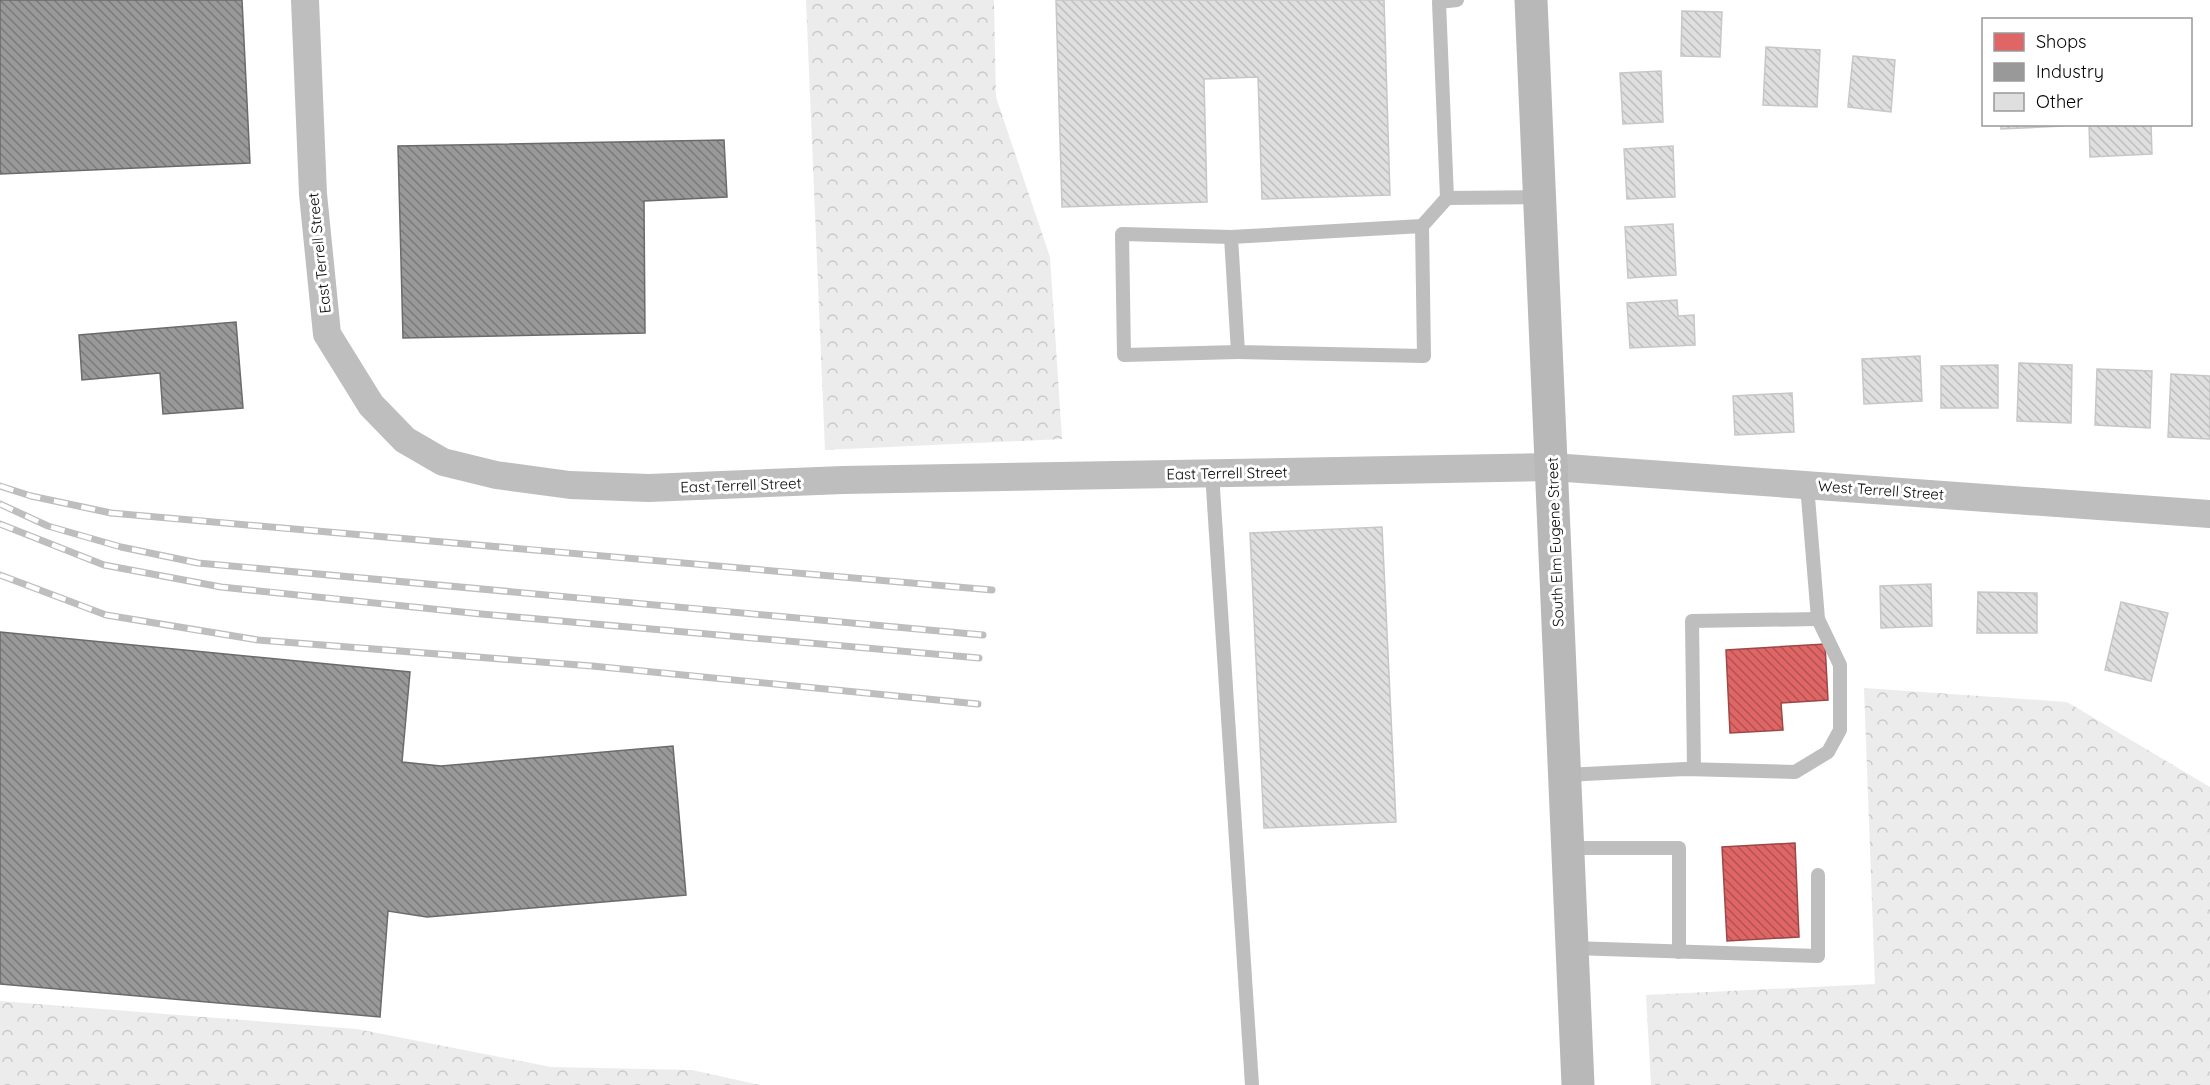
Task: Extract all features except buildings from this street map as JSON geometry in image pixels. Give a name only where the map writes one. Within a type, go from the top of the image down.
[{"type":"main road","name":"South Elm Eugene Street","points":[[1531,0],[1570,848],[1578,1085]]},
{"type":"street","name":"East Terrell Street","points":[[305,0],[313,194],[327,334],[371,405],[405,440],[443,462],[496,475],[570,485],[649,488],[843,480],[1552,467]]},
{"type":"street","name":"West Terrell Street","points":[[1552,467],[2210,514]]},
{"type":"lane","points":[[1422,226],[1231,237],[1122,234],[1124,355],[1238,352],[1424,356],[1422,226],[1448,198],[1439,2],[1457,0]]},
{"type":"lane","points":[[1448,198],[1540,197]]},
{"type":"lane","points":[[1231,237],[1238,352]]},
{"type":"lane","points":[[1212,473],[1252,1085]]},
{"type":"lane","points":[[1565,775],[1694,769],[1795,772],[1828,752],[1840,730],[1840,665],[1818,619],[1807,485]]},
{"type":"lane","points":[[1694,769],[1692,621],[1818,619]]},
{"type":"lane","points":[[1570,848],[1679,848],[1679,952]]},
{"type":"lane","points":[[1572,948],[1818,956],[1818,876]]},
{"type":"green space","points":[[806,0],[994,0],[996,97],[1050,257],[1062,439],[825,450]]},
{"type":"green space","points":[[1864,688],[2067,702],[2210,787],[2210,1085],[1651,1085],[1646,995],[1875,984]]},
{"type":"green space","points":[[0,1001],[357,1029],[551,1067],[692,1070],[760,1085],[0,1085]]},
{"type":"railway","points":[[0,486],[31,496],[111,513],[992,590]]},
{"type":"railway","points":[[0,504],[48,526],[121,547],[198,563],[983,635]]},
{"type":"railway","points":[[0,524],[104,565],[221,587],[481,614],[979,658]]},
{"type":"railway","points":[[0,575],[106,615],[258,640],[592,666],[978,704]]}]
